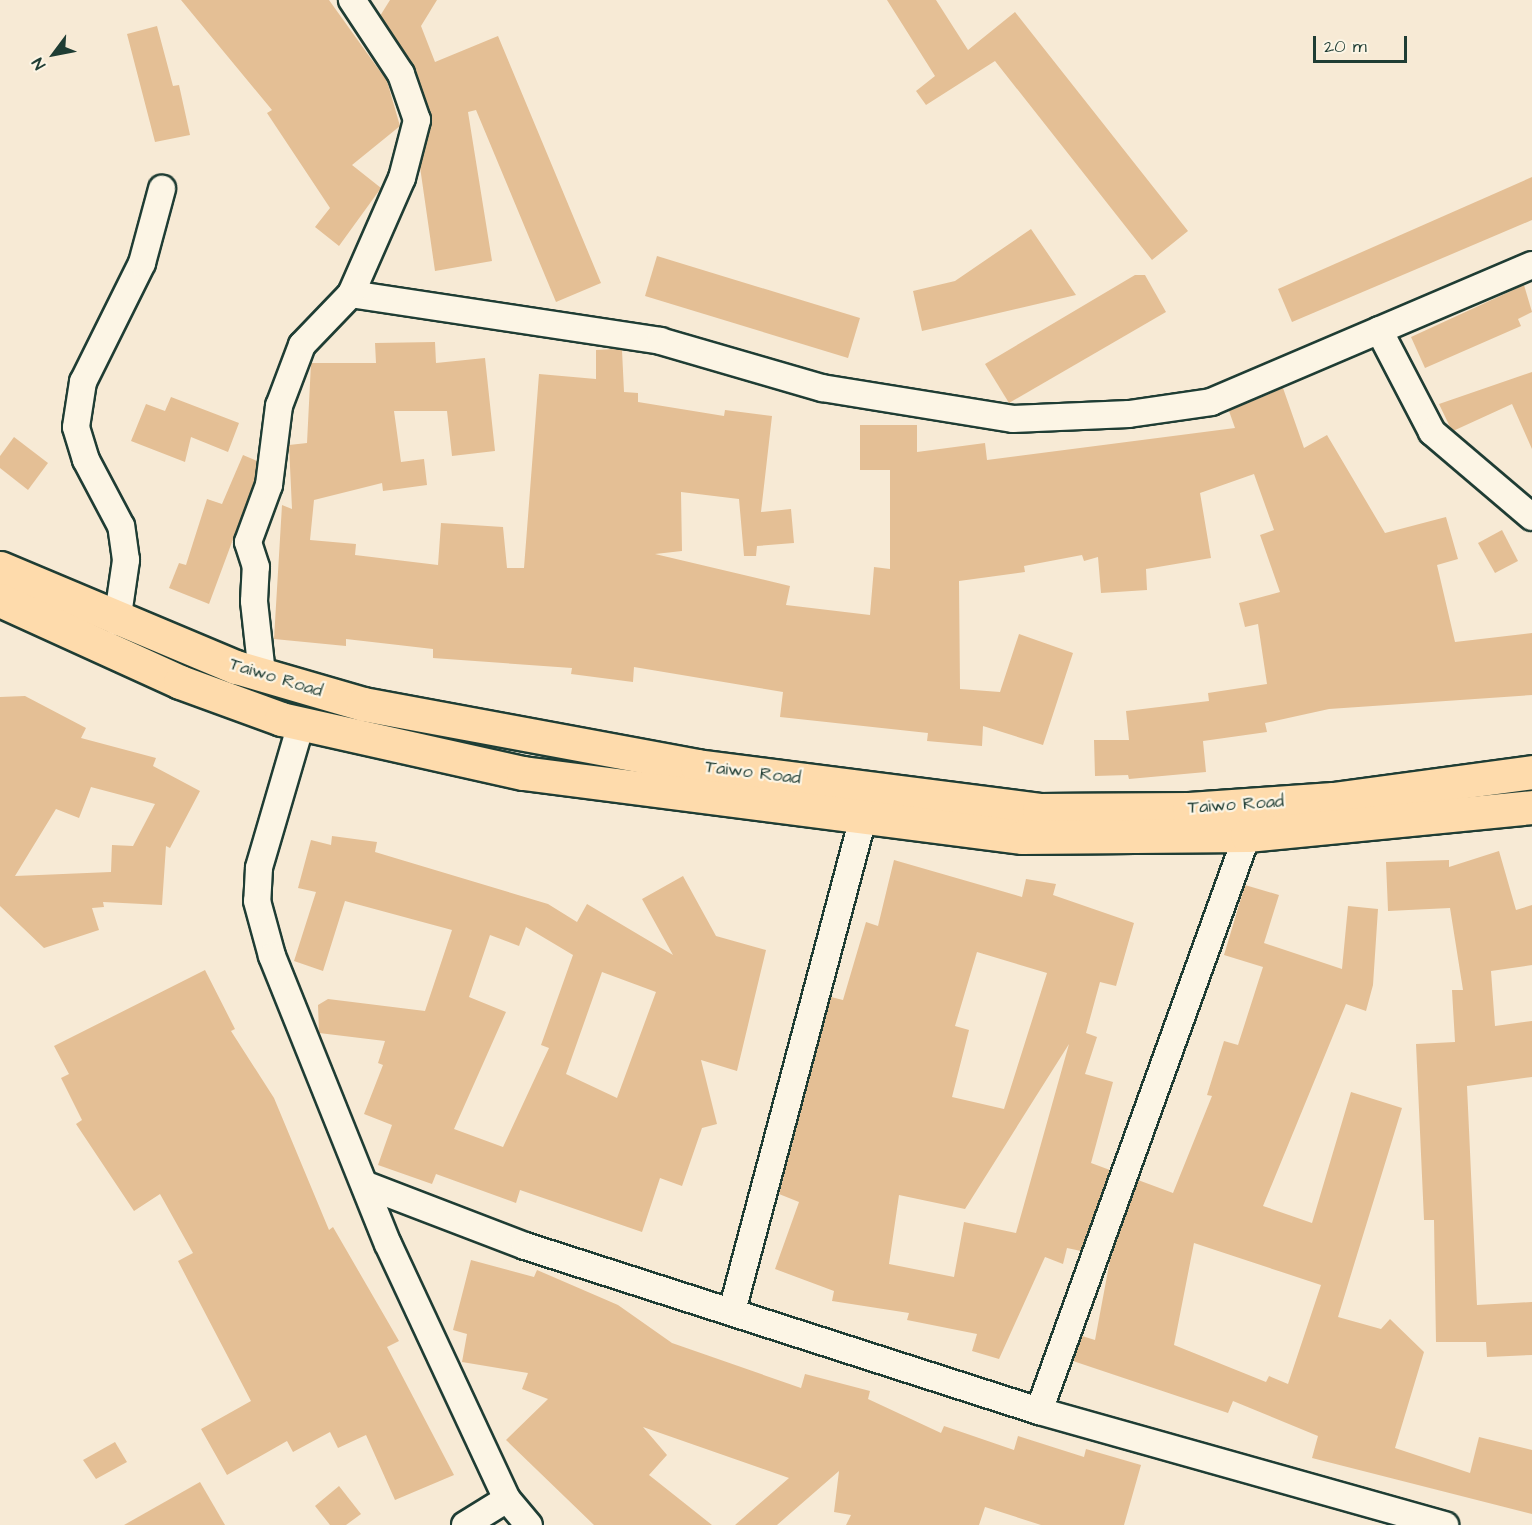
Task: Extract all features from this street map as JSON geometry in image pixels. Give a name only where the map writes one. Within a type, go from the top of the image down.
[{"type":"main road","name":"Taiwo Road","points":[[0,568],[117,622],[262,674],[363,704],[698,766],[1039,810],[1189,809],[1333,799],[1532,771]]},
{"type":"main road","name":"Taiwo Road","points":[[0,600],[180,682],[302,724],[523,773],[1022,837],[1247,835],[1532,807]]},
{"type":"street","points":[[262,674],[256,567],[248,542],[269,485],[279,406],[302,345],[351,294],[402,178],[417,120],[401,74],[352,0]]},
{"type":"street","points":[[117,622],[126,560],[121,525],[86,460],[76,427],[83,382],[142,263],[162,189]]},
{"type":"street","points":[[351,294],[660,341],[822,388],[1013,419],[1129,414],[1211,402],[1532,265]]},
{"type":"street","points":[[1379,330],[1432,432],[1532,517]]},
{"type":"street","points":[[302,724],[259,868],[257,901],[272,956],[366,1185],[507,1498],[529,1525]]},
{"type":"street","points":[[732,1311],[863,818]]},
{"type":"street","points":[[1039,1412],[1247,835]]},
{"type":"street","points":[[366,1185],[525,1246],[1039,1412],[1445,1525]]},
{"type":"street","points":[[465,1525],[507,1498]]},
{"type":"building","points":[[181,0],[329,0],[387,81],[400,126],[352,165],[381,188],[339,246],[315,227],[330,208],[267,113],[272,110]]},
{"type":"building","points":[[390,0],[437,0],[421,26],[435,62],[498,36],[601,283],[556,302],[476,110],[468,112],[492,261],[435,271],[420,167],[431,116],[414,66],[380,16]]},
{"type":"building","points":[[887,0],[936,0],[968,50],[1015,12],[1188,231],[1152,260],[995,61],[926,105],[916,91],[935,76]]},
{"type":"building","points":[[157,26],[173,86],[179,85],[190,135],[155,142],[127,34]]},
{"type":"building","points":[[1532,177],[1532,220],[1292,322],[1278,289]]},
{"type":"building","points":[[1031,229],[1076,295],[922,331],[913,291],[955,281]]},
{"type":"building","points":[[657,256],[860,318],[848,358],[645,296]]},
{"type":"building","points":[[1135,275],[1145,275],[1166,312],[1009,403],[985,364]]},
{"type":"building","points":[[1524,285],[1532,312],[1518,319],[1521,326],[1425,368],[1411,337]]},
{"type":"building","points":[[435,342],[436,363],[485,358],[495,451],[452,456],[447,411],[394,411],[401,462],[424,459],[427,485],[383,491],[382,483],[314,500],[310,540],[356,544],[355,555],[438,565],[441,523],[503,527],[507,568],[524,568],[539,374],[596,379],[596,350],[622,350],[624,392],[638,393],[638,402],[724,416],[725,410],[772,416],[761,512],[791,509],[794,543],[757,546],[756,556],[744,556],[739,499],[681,492],[682,551],[655,554],[790,586],[786,605],[870,615],[874,567],[890,569],[890,470],[860,470],[860,425],[917,425],[917,452],[985,443],[987,460],[1235,428],[1229,411],[1283,388],[1304,448],[1327,435],[1385,533],[1446,517],[1458,559],[1437,565],[1455,642],[1532,633],[1532,695],[1329,709],[1265,723],[1267,732],[1203,741],[1206,772],[1129,779],[1128,775],[1095,776],[1094,740],[1129,740],[1126,711],[1209,701],[1208,693],[1267,684],[1258,624],[1245,627],[1239,603],[1280,592],[1260,535],[1274,530],[1254,474],[1200,493],[1211,558],[1146,569],[1147,590],[1101,593],[1098,557],[1084,561],[1082,555],[1024,566],[1025,572],[959,581],[960,689],[1000,692],[1019,634],[1073,653],[1043,745],[983,726],[982,746],[927,741],[928,733],[780,717],[783,692],[634,667],[633,682],[571,674],[572,668],[433,658],[433,649],[346,639],[346,646],[274,639],[282,505],[292,509],[289,445],[307,443],[311,363],[376,363],[375,343]]},
{"type":"building","points":[[1532,372],[1532,449],[1512,404],[1453,431],[1450,427],[1439,404]]},
{"type":"building","points":[[171,397],[239,423],[228,452],[191,437],[185,462],[131,441],[146,404],[165,411]]},
{"type":"building","points":[[14,437],[48,463],[28,490],[0,468],[0,456]]},
{"type":"building","points":[[243,455],[257,461],[255,480],[209,604],[169,588],[179,563],[186,565],[207,499],[222,504]]},
{"type":"building","points":[[1502,530],[1518,561],[1495,573],[1478,543]]},
{"type":"building","points":[[25,696],[86,728],[81,738],[156,758],[153,766],[200,791],[170,848],[166,846],[162,905],[103,902],[104,907],[92,908],[99,930],[44,948],[0,906],[0,697]],"holes":[[[91,787],[155,804],[133,846],[112,845],[111,872],[15,876],[56,809],[79,818]]]},
{"type":"building","points":[[332,836],[377,842],[375,852],[548,904],[577,922],[587,904],[673,955],[642,899],[683,876],[716,936],[766,950],[737,1071],[701,1060],[717,1124],[702,1128],[682,1186],[660,1178],[642,1232],[520,1190],[516,1203],[436,1174],[432,1184],[378,1165],[392,1125],[364,1114],[383,1065],[378,1063],[385,1041],[319,1033],[318,1005],[328,999],[425,1011],[452,930],[345,901],[323,971],[294,961],[316,892],[298,888],[311,840],[331,845]],"holes":[[[526,927],[573,955],[541,1045],[549,1048],[503,1147],[454,1129],[506,1012],[469,997],[490,935],[519,946]],[[602,972],[656,992],[617,1098],[566,1074]]]},
{"type":"building","points":[[1499,851],[1516,910],[1532,905],[1532,965],[1491,971],[1495,1026],[1532,1021],[1532,1077],[1467,1086],[1477,1305],[1532,1302],[1532,1355],[1487,1357],[1486,1342],[1436,1342],[1434,1220],[1424,1220],[1416,1044],[1455,1042],[1452,990],[1463,990],[1450,908],[1388,911],[1386,862],[1449,860],[1449,867]]},
{"type":"building","points":[[894,860],[1022,897],[1026,879],[1056,884],[1053,895],[1134,923],[1116,986],[1100,982],[1086,1033],[1097,1037],[1085,1074],[1113,1082],[1091,1163],[1110,1170],[1081,1251],[1067,1248],[1063,1264],[1045,1257],[999,1359],[972,1351],[977,1334],[907,1320],[909,1313],[832,1301],[834,1291],[775,1269],[799,1202],[779,1194],[831,997],[843,1000],[866,922],[878,926]],"holes":[[[977,952],[1047,973],[1004,1109],[952,1097],[969,1030],[955,1026]],[[1069,1044],[1016,1233],[964,1222],[954,1277],[889,1264],[899,1195],[965,1209]]]},
{"type":"building","points":[[1245,885],[1279,895],[1264,943],[1342,969],[1348,906],[1378,909],[1373,985],[1366,1011],[1346,1004],[1263,1206],[1312,1223],[1351,1092],[1402,1108],[1338,1317],[1381,1329],[1390,1319],[1424,1352],[1395,1448],[1470,1473],[1479,1437],[1532,1450],[1532,1514],[1312,1458],[1318,1436],[1233,1401],[1228,1413],[1073,1361],[1082,1336],[1095,1340],[1110,1260],[1138,1180],[1173,1193],[1212,1096],[1207,1095],[1224,1041],[1238,1045],[1263,967],[1224,955]],"holes":[[[1194,1243],[1321,1285],[1288,1384],[1269,1376],[1266,1382],[1174,1345]]]},
{"type":"building","points":[[205,970],[235,1029],[231,1031],[274,1098],[329,1230],[333,1227],[399,1341],[387,1347],[454,1475],[395,1500],[366,1435],[338,1448],[330,1432],[293,1452],[287,1441],[227,1475],[201,1429],[251,1401],[178,1261],[193,1253],[160,1194],[134,1211],[76,1124],[82,1120],[61,1078],[69,1074],[54,1046]]},
{"type":"building","points":[[471,1260],[534,1277],[537,1270],[618,1305],[672,1343],[801,1388],[805,1374],[870,1391],[868,1399],[941,1433],[944,1426],[1014,1450],[1018,1436],[1084,1457],[1086,1449],[1141,1465],[1124,1525],[1041,1525],[985,1507],[979,1525],[846,1525],[851,1515],[834,1512],[839,1471],[777,1525],[735,1525],[789,1478],[643,1427],[667,1455],[649,1475],[712,1525],[594,1525],[506,1440],[548,1399],[522,1389],[528,1373],[462,1362],[467,1334],[453,1330]]},
{"type":"building","points":[[115,1442],[127,1462],[96,1479],[83,1460]]},
{"type":"building","points":[[200,1482],[225,1525],[124,1525]]},
{"type":"building","points":[[339,1486],[361,1514],[346,1525],[330,1525],[315,1506]]}]
